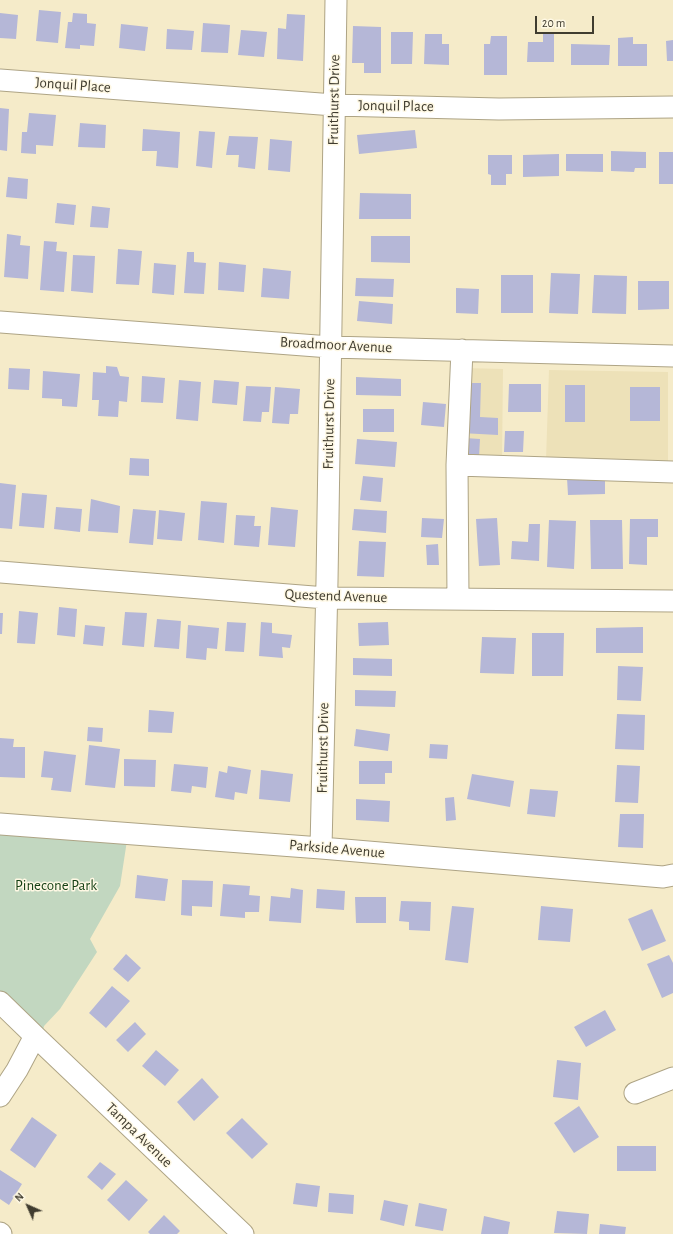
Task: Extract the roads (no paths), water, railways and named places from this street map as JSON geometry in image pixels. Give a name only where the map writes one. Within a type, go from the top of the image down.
[{"type":"street","name":"Fruithurst Drive","points":[[321,848],[336,0]]},
{"type":"street","name":"Jonquil Place","points":[[0,80],[334,105],[499,109],[673,107]]},
{"type":"street","name":"Broadmoor Avenue","points":[[0,322],[330,347],[673,356]]},
{"type":"street","points":[[458,599],[457,465],[462,350]]},
{"type":"street","points":[[457,465],[673,472]]},
{"type":"street","name":"Questend Avenue","points":[[0,572],[326,598],[673,601]]},
{"type":"street","name":"Parkside Avenue","points":[[0,824],[321,848],[663,877],[673,876]]},
{"type":"street","name":"Tampa Avenue","points":[[0,1002],[243,1234]]},
{"type":"street","points":[[0,1096],[17,1070],[35,1036]]},
{"type":"street","points":[[635,1093],[673,1078]]},
{"type":"park label","name":"Pinecone Park","points":[[56,885]]}]
